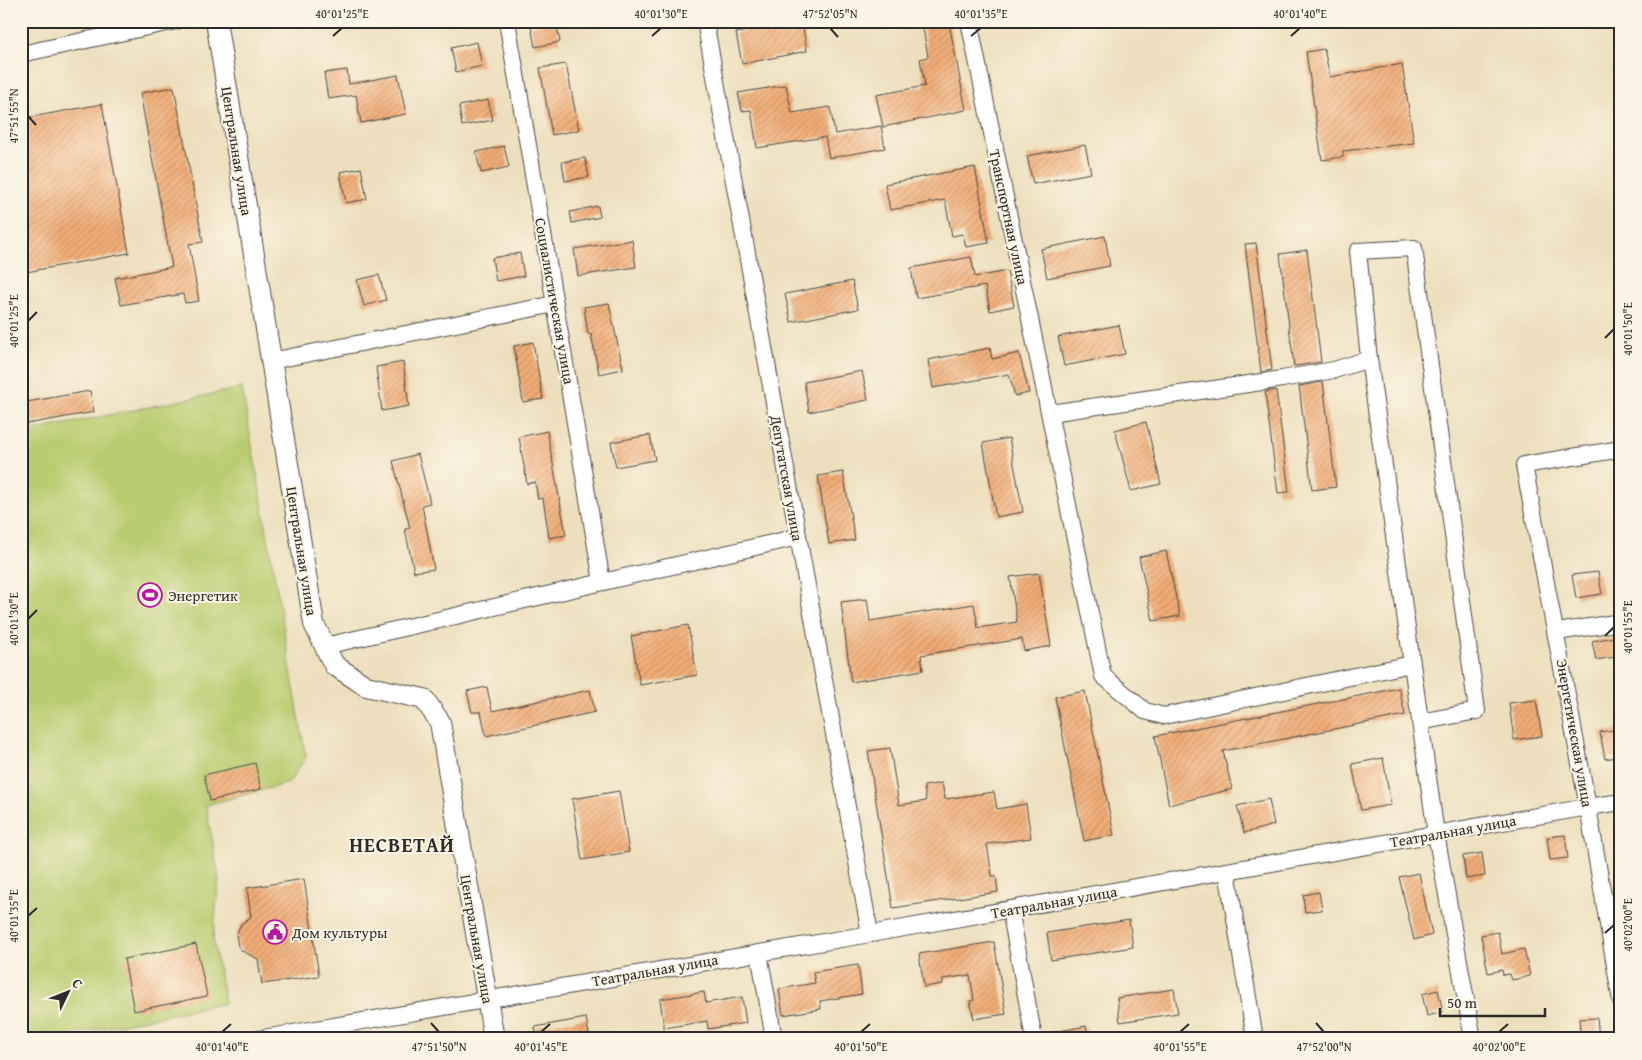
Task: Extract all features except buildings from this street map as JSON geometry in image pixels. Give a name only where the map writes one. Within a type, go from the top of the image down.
[{"type":"main road","name":"Центральная улица","points":[[216,21],[314,624],[334,665],[366,686],[424,700],[440,722],[494,1039]]},
{"type":"street","points":[[21,54],[176,21]]},
{"type":"street","name":"Социалистическая улица","points":[[507,21],[602,582]]},
{"type":"street","name":"Депутатская улица","points":[[705,21],[870,934]]},
{"type":"street","name":"Транспортная улица","points":[[968,21],[1103,676],[1145,711],[1164,716],[1412,664]]},
{"type":"street","points":[[1420,722],[1477,711],[1414,248],[1358,251],[1369,360],[1420,722],[1436,834],[1473,1039]]},
{"type":"street","points":[[271,361],[556,304]]},
{"type":"street","points":[[1050,413],[1282,379],[1334,370],[1369,360]]},
{"type":"street","name":"Энергетическая улица","points":[[1621,449],[1524,465],[1557,632],[1621,1001]]},
{"type":"street","points":[[325,646],[798,537]]},
{"type":"street","points":[[1557,632],[1621,622]]},
{"type":"street","name":"Театральная улица","points":[[258,1039],[1621,802]]},
{"type":"street","points":[[1228,871],[1256,1039]]},
{"type":"street","points":[[1010,909],[1034,1039]]},
{"type":"street","points":[[759,953],[774,1039]]},
{"type":"green space","name":"Энергетик","points":[[242,388],[306,757],[289,783],[206,805],[219,879],[213,939],[225,1003],[49,1039],[21,1039],[21,433]]},
{"type":"place","name":"Энергетик","points":[[150,595]]},
{"type":"place","name":"Дом культуры","points":[[275,932]]},
{"type":"district","name":"НЕСВЕТАЙ","points":[[402,844]]}]
